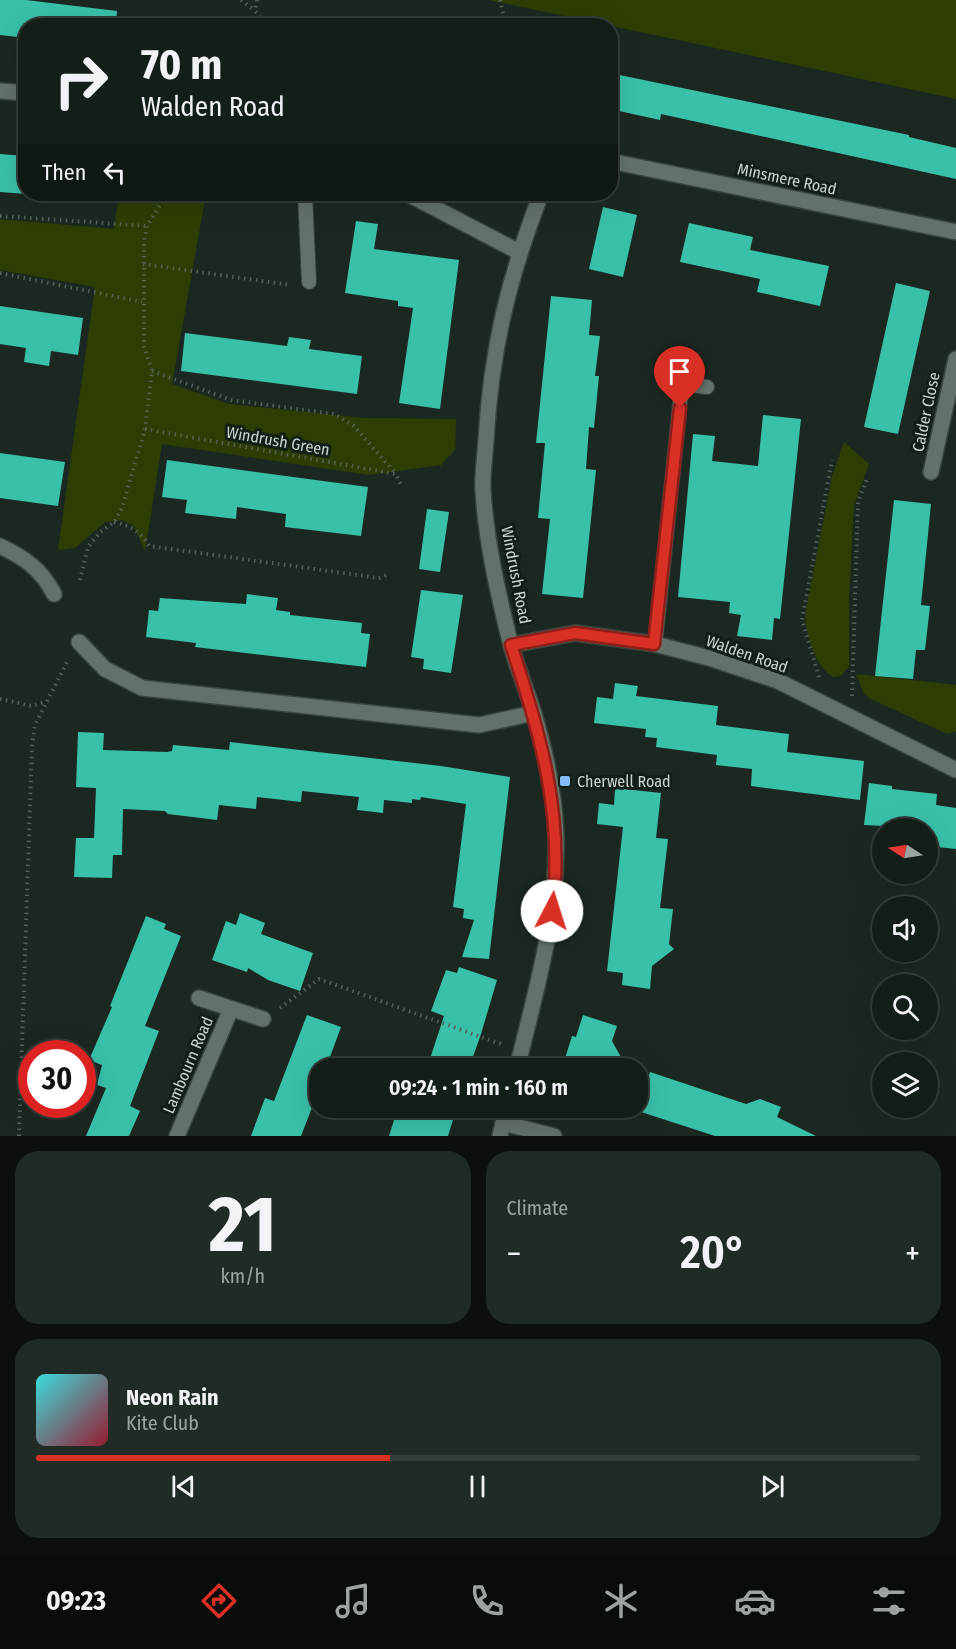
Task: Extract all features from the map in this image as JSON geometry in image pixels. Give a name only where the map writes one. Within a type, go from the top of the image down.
[{"type":"street","points":[[0,91],[18,92]]},
{"type":"street","name":"Minsmere Road","points":[[618,163],[956,232]]},
{"type":"street","points":[[421,201],[519,252]]},
{"type":"street","name":"Windrush Road","points":[[519,1058],[547,946],[554,894],[556,835],[550,783],[534,713],[511,645],[494,568],[483,489],[488,394],[503,308],[519,252],[538,201]]},
{"type":"street","name":"Calder Close","points":[[931,472],[956,359]]},
{"type":"street","points":[[0,546],[24,557],[44,575],[54,594]]},
{"type":"street","name":"Walden Road","points":[[511,645],[575,633],[654,644],[778,681],[956,770]]},
{"type":"street","points":[[79,642],[105,669],[142,688],[479,725],[534,713]]},
{"type":"street","name":"Lambourn Road","points":[[199,998],[263,1019]]},
{"type":"street","name":"Lambourn Road","points":[[177,1136],[231,1009]]},
{"type":"street","points":[[502,1129],[555,1136]]},
{"type":"lane","points":[[305,201],[309,282]]},
{"type":"lane","points":[[654,644],[682,384],[707,387]]},
{"type":"path","points":[[241,0],[248,3],[261,18]]},
{"type":"path","points":[[255,11],[257,0]]},
{"type":"path","points":[[500,0],[504,18]]},
{"type":"path","points":[[80,580],[88,547],[99,533],[114,522],[122,508],[145,429],[152,370],[144,347],[143,264],[147,226],[163,201]]},
{"type":"path","points":[[0,216],[147,226]]},
{"type":"path","points":[[143,264],[286,286],[309,282]]},
{"type":"path","points":[[0,273],[142,302]]},
{"type":"path","points":[[152,370],[231,400],[334,414],[354,426],[396,474],[401,485]]},
{"type":"path","name":"Windrush Green","points":[[145,429],[396,474]]},
{"type":"path","points":[[828,706],[802,620],[832,460]]},
{"type":"path","points":[[852,718],[858,501],[868,477]]},
{"type":"path","points":[[114,522],[132,527],[142,534],[149,546],[379,578],[389,573]]},
{"type":"path","points":[[19,1136],[32,746],[35,725],[44,702],[54,691],[79,642]]},
{"type":"path","points":[[0,699],[32,706],[44,702]]},
{"type":"path","points":[[263,1019],[320,979],[521,1051]]},
{"type":"green space","points":[[489,0],[956,0],[956,99],[618,27],[618,18],[574,18]]},
{"type":"green space","points":[[118,201],[205,201],[172,384],[229,404],[363,418],[456,419],[455,450],[441,465],[369,475],[162,444],[145,552],[134,526],[121,520],[105,522],[75,548],[58,550],[95,287],[0,270],[0,219],[114,229]]},
{"type":"green space","points":[[844,442],[869,464],[854,505],[849,599],[849,666],[841,676],[833,677],[816,658],[807,632],[805,615],[832,476]]},
{"type":"green space","points":[[856,674],[956,685],[956,731],[947,734],[871,699],[864,694]]},
{"type":"building","points":[[0,0],[26,0],[117,11],[117,18],[18,18],[18,37],[0,35]]},
{"type":"building","points":[[618,75],[909,135],[909,137],[956,148],[956,179],[661,114],[660,120],[618,111]]},
{"type":"building","points":[[0,154],[18,155],[18,193],[0,192]]},
{"type":"building","points":[[603,207],[637,215],[623,277],[589,269]]},
{"type":"building","points":[[356,221],[378,224],[374,249],[459,260],[440,409],[399,403],[413,308],[398,306],[398,301],[345,293]]},
{"type":"building","points":[[689,223],[753,237],[750,250],[829,266],[820,306],[757,292],[760,279],[680,262]]},
{"type":"building","points":[[896,283],[930,291],[898,434],[864,427]]},
{"type":"building","points":[[551,296],[592,300],[589,335],[600,336],[595,376],[599,376],[594,428],[589,427],[586,469],[596,470],[583,598],[542,594],[550,519],[538,518],[545,443],[536,443]]},
{"type":"building","points":[[0,306],[83,318],[78,355],[51,351],[49,366],[24,362],[26,348],[0,344]]},
{"type":"building","points":[[185,333],[287,346],[289,337],[311,340],[309,349],[362,356],[357,394],[181,371]]},
{"type":"building","points":[[763,415],[801,419],[780,619],[774,618],[772,640],[737,636],[741,615],[729,613],[730,602],[678,597],[693,434],[715,436],[712,461],[758,466]]},
{"type":"building","points":[[0,453],[65,462],[58,506],[0,498]]},
{"type":"building","points":[[167,460],[368,487],[361,536],[285,527],[286,514],[237,507],[236,519],[185,513],[187,500],[162,497]]},
{"type":"building","points":[[894,500],[931,504],[921,605],[930,606],[925,650],[916,650],[913,679],[875,676]]},
{"type":"building","points":[[427,509],[449,512],[440,572],[419,569]]},
{"type":"building","points":[[421,590],[463,595],[451,673],[423,669],[424,659],[411,657]]},
{"type":"building","points":[[247,594],[278,598],[276,610],[290,612],[290,615],[362,623],[361,633],[370,634],[366,667],[195,647],[196,643],[146,637],[149,610],[158,611],[160,598],[246,604]]},
{"type":"building","points":[[615,683],[638,686],[636,696],[718,706],[716,725],[789,734],[787,752],[864,761],[860,800],[751,786],[752,769],[716,765],[717,755],[656,747],[657,738],[645,737],[646,729],[594,723],[597,697],[613,699]]},
{"type":"building","points":[[78,732],[104,733],[103,750],[167,752],[172,751],[173,745],[229,750],[230,742],[441,766],[510,777],[489,959],[462,957],[474,920],[463,918],[464,909],[453,907],[466,804],[421,797],[420,800],[412,799],[412,803],[384,800],[383,813],[357,810],[359,797],[302,791],[301,802],[257,797],[256,809],[219,805],[217,820],[168,814],[165,811],[123,809],[122,855],[113,855],[112,878],[74,877],[76,838],[94,838],[96,788],[76,787]]},
{"type":"building","points":[[869,783],[892,786],[892,789],[937,794],[936,805],[956,808],[956,849],[938,847],[938,818],[872,818],[872,825],[864,825]]},
{"type":"building","points":[[615,788],[661,793],[656,838],[668,839],[660,908],[673,909],[669,944],[674,949],[652,966],[650,989],[622,985],[623,973],[607,971],[623,827],[597,824],[599,803],[614,805]]},
{"type":"building","points":[[240,913],[265,923],[261,934],[313,953],[300,991],[268,980],[248,968],[247,972],[212,960],[226,921],[236,925]]},
{"type":"building","points":[[146,916],[166,924],[164,929],[181,936],[145,1026],[159,1031],[130,1106],[140,1111],[129,1136],[86,1136],[94,1118],[96,1118],[96,1112],[106,1088],[97,1085],[102,1065],[96,1063],[96,1044],[112,1007],[110,1006]]},
{"type":"building","points":[[459,967],[497,980],[481,1034],[473,1058],[430,1058],[444,1016],[431,1011],[446,970],[457,973]]},
{"type":"building","points":[[307,1015],[341,1027],[330,1058],[309,1058],[309,1115],[301,1136],[251,1136],[265,1098],[274,1101]]},
{"type":"building","points":[[583,1015],[617,1026],[612,1041],[621,1058],[565,1058],[572,1036],[576,1037]]},
{"type":"building","points":[[650,1072],[746,1104],[760,1099],[781,1107],[777,1117],[816,1136],[715,1136],[648,1114]]},
{"type":"building","points":[[395,1118],[454,1118],[448,1136],[389,1136]]},
{"type":"place","name":"Cherwell Road","points":[[565,781]]},
{"type":"route","points":[[552,911],[556,835],[550,783],[534,713],[511,645],[575,633],[654,644],[680,408]]}]
